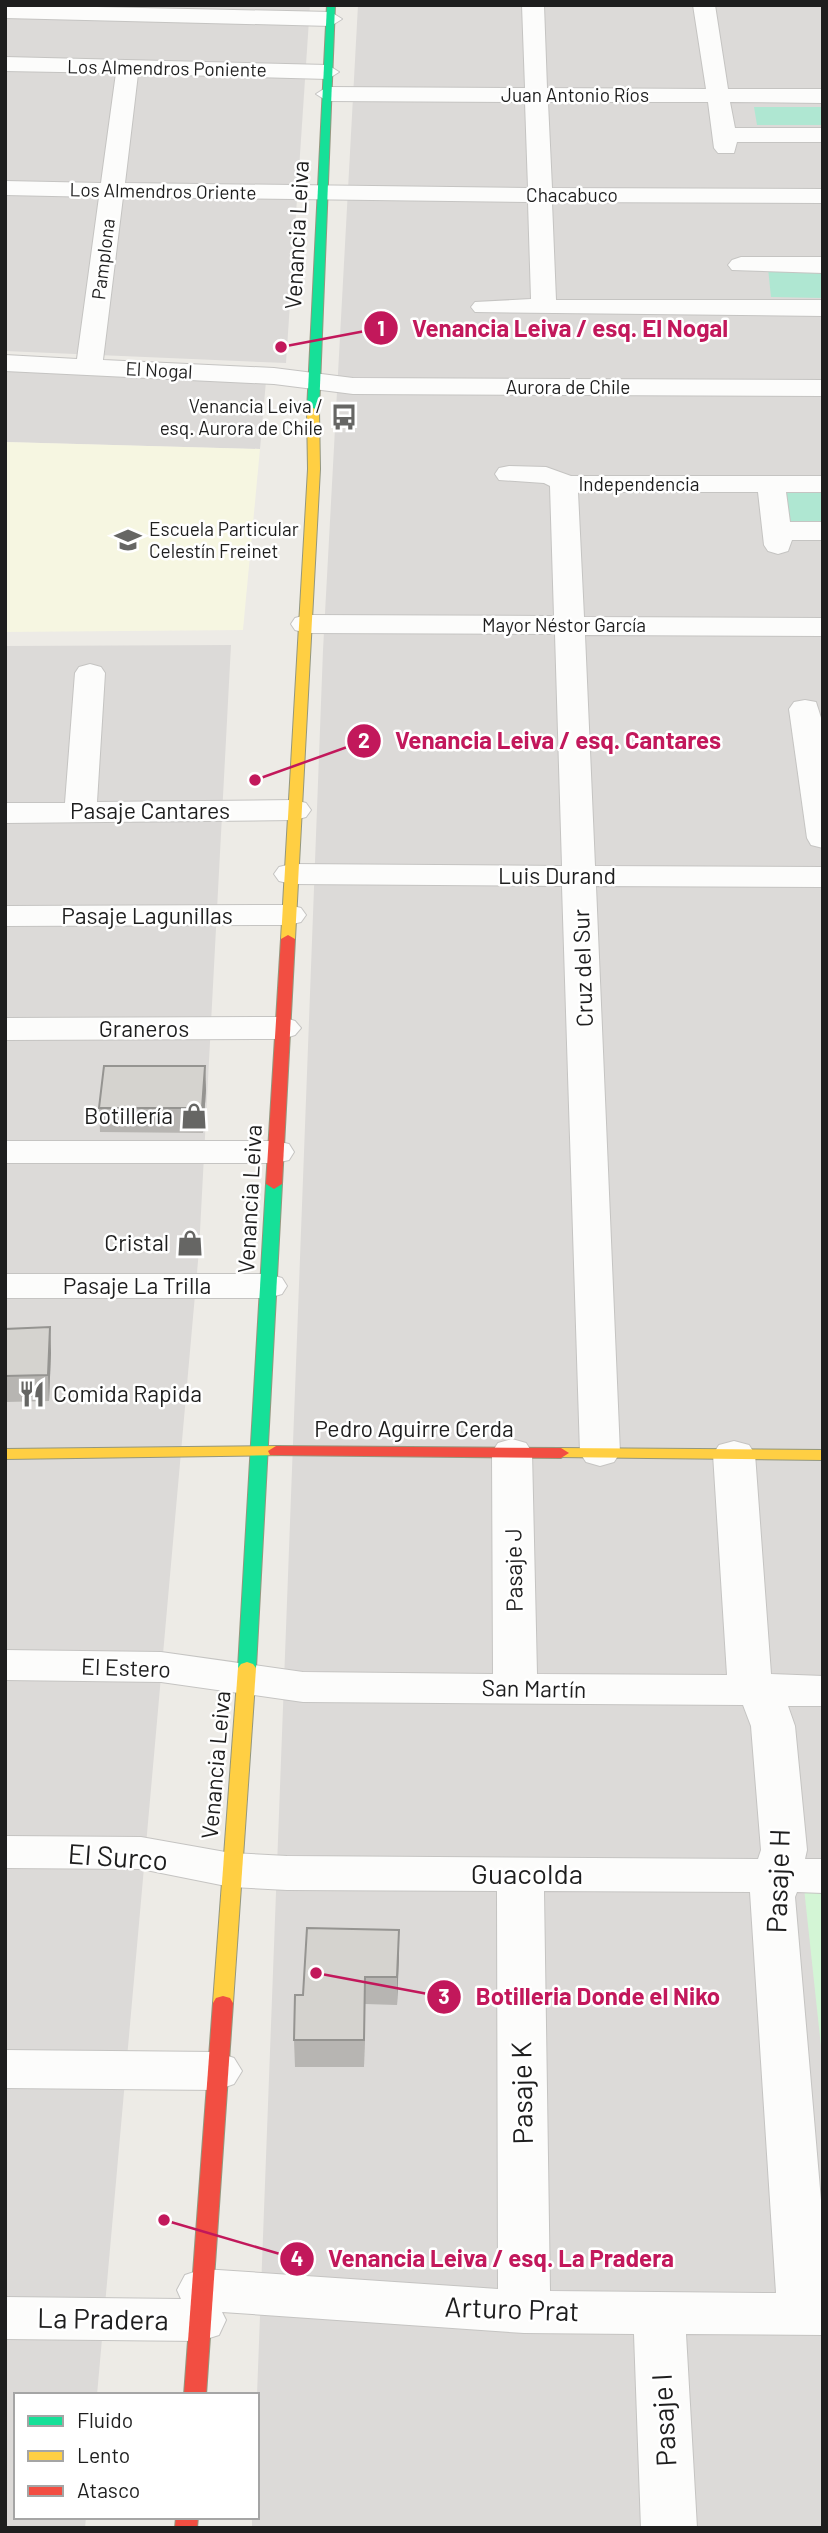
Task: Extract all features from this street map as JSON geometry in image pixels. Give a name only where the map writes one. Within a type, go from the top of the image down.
[{"type":"street","points":[[533,5],[544,307]]},
{"type":"street","points":[[704,5],[725,141],[823,135]]},
{"type":"street","points":[[5,11],[331,12]]},
{"type":"street","name":"Venancia Leiva","points":[[195,2393],[246,1678],[314,469],[313,381],[331,12]]},
{"type":"street","name":"Los Almendros Poniente","points":[[5,65],[128,67],[327,83]]},
{"type":"street","name":"Pamplona","points":[[89,367],[128,67]]},
{"type":"street","name":"Juan Antonio Ríos","points":[[327,83],[536,95],[823,96]]},
{"type":"street","name":"Los Almendros Oriente","points":[[5,188],[321,194]]},
{"type":"street","name":"Chacabuco","points":[[321,194],[823,196]]},
{"type":"street","points":[[747,307],[740,256],[823,265]]},
{"type":"street","points":[[484,307],[823,308]]},
{"type":"street","name":"El Nogal","points":[[5,363],[274,376],[313,381]]},
{"type":"street","name":"Aurora de Chile","points":[[313,381],[352,386],[823,388]]},
{"type":"street","name":"Independencia","points":[[509,474],[543,475],[562,480],[564,484],[823,484]]},
{"type":"street","name":"Cruz del Sur","points":[[564,484],[600,1453]]},
{"type":"street","points":[[771,484],[778,538],[823,531]]},
{"type":"street","name":"Mayor Néstor García","points":[[306,624],[823,627]]},
{"type":"street","points":[[80,812],[90,673]]},
{"type":"street","points":[[812,724],[823,838]]},
{"type":"street","name":"Pasaje Cantares","points":[[5,813],[295,810]]},
{"type":"street","name":"Luis Durand","points":[[291,874],[823,877]]},
{"type":"street","name":"Pasaje Lagunillas","points":[[5,916],[289,915]]},
{"type":"street","name":"Graneros","points":[[5,1029],[283,1028]]},
{"type":"street","points":[[5,1152],[275,1152]]},
{"type":"street","name":"Pasaje La Trilla","points":[[5,1286],[268,1286]]},
{"type":"street","name":"Pedro Aguirre Cerda","points":[[5,1454],[512,1452],[823,1455]]},
{"type":"street","name":"Pasaje J","points":[[512,1452],[515,1688]]},
{"type":"street","name":"Pasaje H","points":[[734,1454],[748,1676],[760,1691],[773,1726],[784,1850],[772,1897],[813,2314]]},
{"type":"street","name":"El Estero","points":[[5,1665],[161,1667],[246,1678]]},
{"type":"street","name":"San Martín","points":[[246,1678],[303,1687],[823,1691]]},
{"type":"street","name":"El Surco","points":[[5,1852],[141,1853],[231,1870]]},
{"type":"street","name":"Guacolda","points":[[231,1870],[287,1873],[823,1876]]},
{"type":"street","name":"Pasaje K","points":[[520,1874],[524,2312]]},
{"type":"street","points":[[5,2069],[217,2071]]},
{"type":"street","name":"Arturo Prat","points":[[201,2305],[524,2312],[813,2314]]},
{"type":"street","name":"La Pradera","points":[[5,2318],[201,2305]]},
{"type":"street","name":"Pasaje I","points":[[659,2312],[669,2528]]},
{"type":"shaded area","points":[[5,5],[310,5],[286,363],[5,351]]},
{"type":"shaded area","points":[[358,5],[823,5],[823,2528],[252,2528],[252,2519],[259,2519],[257,2393],[323,650]]},
{"type":"shaded area","points":[[5,370],[266,381],[260,449],[5,442]]},
{"type":"shaded area","name":"Escuela Particular Celestín Freinet","points":[[5,442],[260,449],[243,630],[5,632]]},
{"type":"shaded area","points":[[231,645],[199,1250],[97,2393],[14,2393],[14,2519],[86,2519],[85,2528],[5,2528],[5,646]]},
{"type":"green space","points":[[754,107],[823,107],[823,125],[757,125]]},
{"type":"green space","points":[[768,268],[823,269],[823,298],[771,297]]},
{"type":"green space","points":[[785,490],[823,490],[823,525],[789,524]]},
{"type":"green space","points":[[804,1888],[823,1888],[823,2065]]},
{"type":"building","points":[[104,1066],[205,1066],[202,1108],[99,1108]]},
{"type":"building","points":[[50,1327],[48,1375],[5,1376],[5,1329]]},
{"type":"building","points":[[307,1928],[399,1930],[397,1977],[365,1977],[364,2040],[294,2040],[295,1995],[303,1995]]},
{"type":"traffic: fast","points":[[313,411],[331,5]]},
{"type":"traffic: fast","points":[[247,1668],[274,1184]]},
{"type":"traffic: slow","points":[[288,939],[314,469],[313,411]]},
{"type":"traffic: slow","points":[[5,1454],[276,1451]]},
{"type":"traffic: slow","points":[[561,1453],[823,1455]]},
{"type":"traffic: slow","points":[[223,2003],[247,1668]]},
{"type":"traffic: jam","points":[[274,1184],[288,939]]},
{"type":"traffic: jam","points":[[276,1451],[561,1453]]},
{"type":"traffic: jam","points":[[195,2393],[223,2003]]},
{"type":"traffic: jam","points":[[186,2528],[187,2519]]},
{"type":"place","name":"Venancia Leiva / esq. El Nogal","points":[[281,347]]},
{"type":"place","name":"Venancia Leiva / esq. Aurora de Chile","points":[[344,417]]},
{"type":"place","name":"Escuela Particular Celestín Freinet","points":[[128,540]]},
{"type":"place","name":"Venancia Leiva / esq. Cantares","points":[[255,780]]},
{"type":"place","name":"Botillería","points":[[194,1116]]},
{"type":"place","name":"Cristal","points":[[190,1243]]},
{"type":"place","name":"Comida Rapida","points":[[32,1394]]},
{"type":"place","name":"Botilleria Donde el Niko","points":[[316,1973]]},
{"type":"place","name":"Venancia Leiva / esq. La Pradera","points":[[164,2220]]}]
